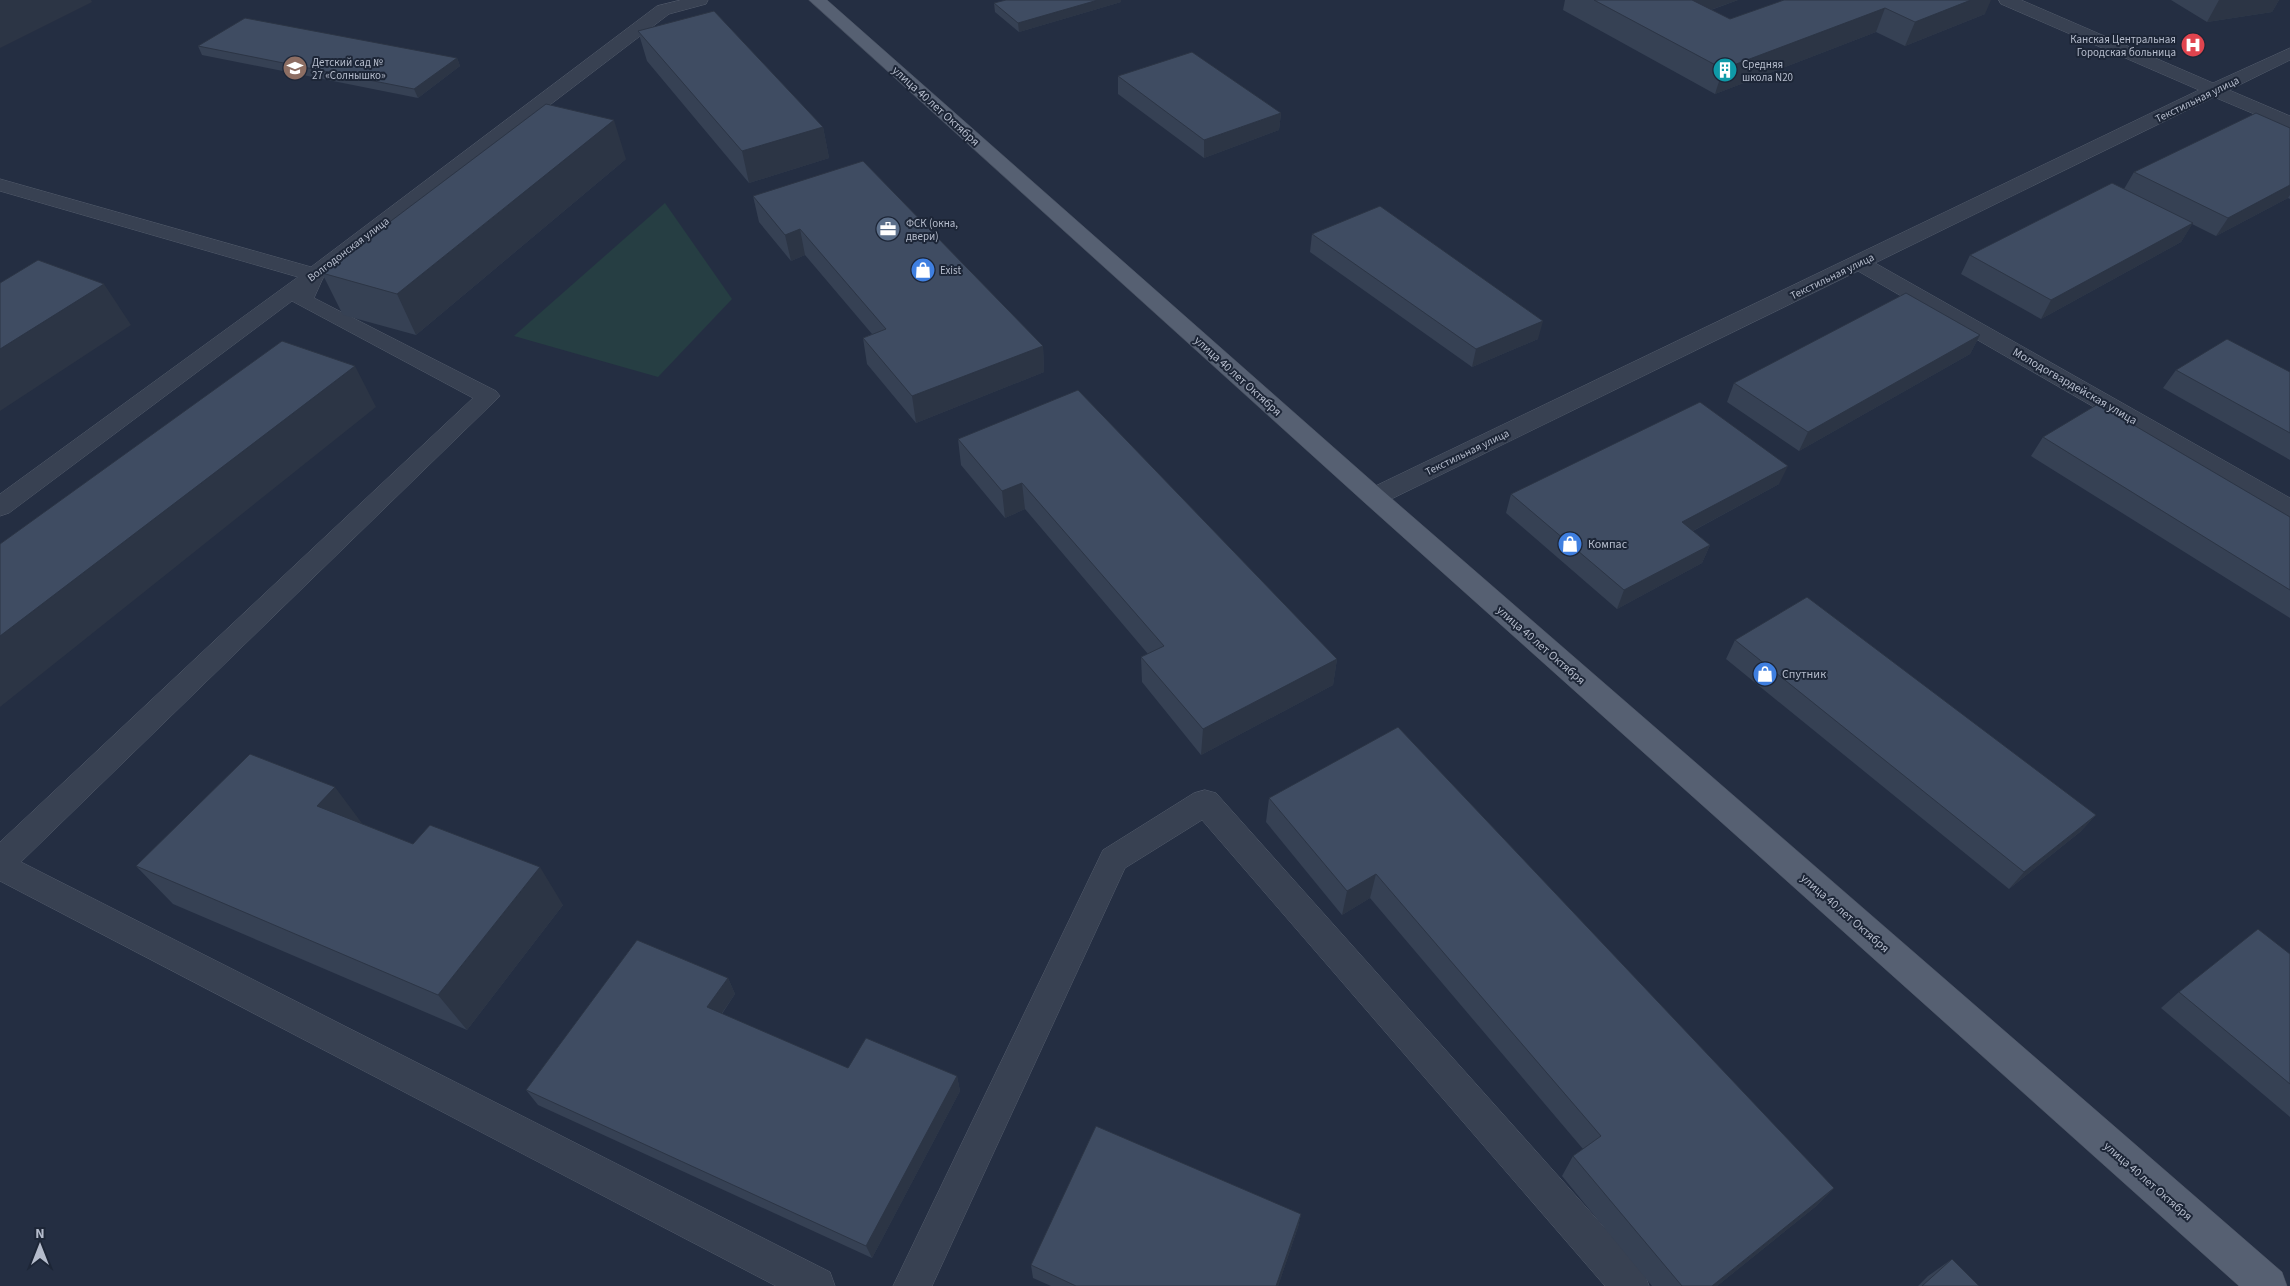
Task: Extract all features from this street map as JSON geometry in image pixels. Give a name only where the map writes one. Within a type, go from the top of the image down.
[{"type":"main road","name":"улица 40 лет Октября","points":[[817,0],[1374,497],[2268,1286]]},
{"type":"street","name":"Волгодонская улица","points":[[0,507],[314,275],[663,10],[700,0]]},
{"type":"street","points":[[2007,0],[2290,123]]},
{"type":"street","name":"Текстильная улица","points":[[1374,497],[2290,53]]},
{"type":"street","points":[[0,185],[314,275],[302,300],[488,396],[0,862]]},
{"type":"street","name":"Молодогвардейская улица","points":[[1860,262],[2290,509]]},
{"type":"street","points":[[912,1286],[1114,859],[1205,802],[1630,1286]]},
{"type":"street","points":[[0,866],[816,1286]]},
{"type":"green space","points":[[665,203],[732,299],[658,377],[514,336]]},
{"type":"building","points":[[1006,0],[1098,0],[1018,23],[994,3]]},
{"type":"building","points":[[1594,0],[1692,0],[1730,19],[1784,0],[1971,0],[1915,22],[1885,8],[1723,69]]},
{"type":"building","points":[[714,11],[823,127],[742,151],[638,31]]},
{"type":"building","points":[[245,18],[457,58],[414,89],[198,46]]},
{"type":"building","points":[[1192,52],[1281,113],[1204,140],[1118,76]]},
{"type":"building","points":[[546,104],[614,120],[397,294],[322,273]]},
{"type":"building","points":[[2256,113],[2290,128],[2290,185],[2228,218],[2134,172]]},
{"type":"building","points":[[863,161],[1043,346],[912,396],[863,338],[886,329],[800,229],[785,235],[753,196]]},
{"type":"building","points":[[2112,183],[2193,223],[2051,300],[1970,255]]},
{"type":"building","points":[[1380,206],[1543,321],[1476,349],[1312,234]]},
{"type":"building","points":[[38,260],[104,284],[0,349],[0,283]]},
{"type":"building","points":[[1906,293],[1980,335],[1808,432],[1734,383]]},
{"type":"building","points":[[2227,339],[2290,372],[2290,433],[2176,370]]},
{"type":"building","points":[[282,341],[355,366],[0,636],[0,544]]},
{"type":"building","points":[[1078,390],[1337,659],[1203,729],[1141,657],[1164,646],[1022,483],[1002,491],[958,439]]},
{"type":"building","points":[[1700,402],[1788,466],[1682,522],[1710,545],[1624,590],[1511,494]]},
{"type":"building","points":[[2098,404],[2290,517],[2290,590],[2043,437]]},
{"type":"building","points":[[1807,597],[2096,815],[2024,872],[1735,640]]},
{"type":"building","points":[[1398,727],[1834,1188],[1712,1286],[1682,1286],[1573,1156],[1601,1136],[1376,874],[1347,891],[1269,798]]},
{"type":"building","points":[[250,754],[335,787],[317,806],[413,844],[430,825],[540,867],[438,995],[136,866]]},
{"type":"building","points":[[2258,929],[2290,954],[2290,1084],[2179,992]]},
{"type":"building","points":[[637,940],[728,978],[707,1007],[848,1068],[866,1038],[957,1076],[866,1246],[526,1090]]},
{"type":"building","points":[[1096,1126],[1301,1214],[1276,1286],[1076,1286],[1031,1265]]},
{"type":"building","points":[[1952,1259],[1979,1286],[1922,1286]]},
{"type":"place","name":"Канская Центральная Городская больница","points":[[2193,45]]},
{"type":"place","name":"Детский сад № 27 «Солнышко»","points":[[295,68]]},
{"type":"place","name":"Средняя школа N20","points":[[1725,70]]},
{"type":"place","name":"ФСК (окна, двери)","points":[[888,229]]},
{"type":"place","name":"Exist","points":[[923,270]]},
{"type":"place","name":"Компас","points":[[1570,544]]},
{"type":"place","name":"Спутник","points":[[1765,674]]}]
